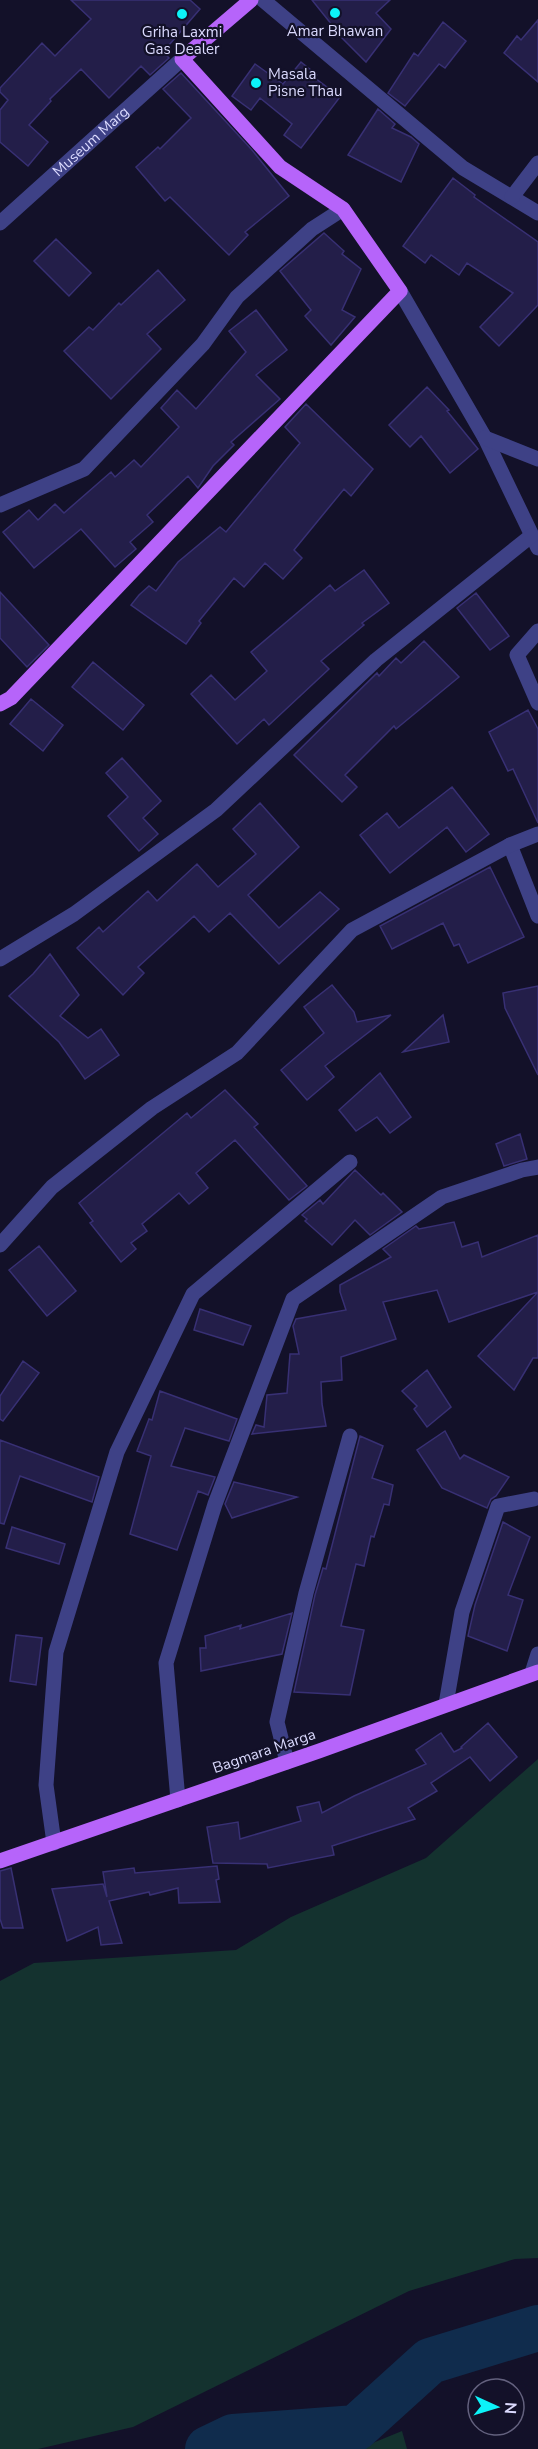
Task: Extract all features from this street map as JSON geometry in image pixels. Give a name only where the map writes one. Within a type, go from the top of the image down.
[{"type":"main road","points":[[0,704],[19,689],[400,291],[344,209],[280,167],[182,59],[251,0]]},
{"type":"main road","name":"Bagmara Marga","points":[[0,1862],[287,1762],[535,1672]]},
{"type":"street","points":[[263,0],[463,168],[538,213]]},
{"type":"street","name":"Museum Marg","points":[[0,223],[182,59]]},
{"type":"street","points":[[512,197],[538,164]]},
{"type":"street","points":[[0,505],[84,469],[203,344],[237,297],[312,229],[344,209]]},
{"type":"street","points":[[0,959],[74,914],[216,810],[376,660],[534,542],[485,438],[400,291]]},
{"type":"street","points":[[485,438],[538,459]]},
{"type":"street","points":[[538,631],[517,655],[538,703]]},
{"type":"street","points":[[0,1245],[52,1187],[152,1108],[237,1053],[352,930],[510,845],[538,834]]},
{"type":"street","points":[[510,845],[538,916]]},
{"type":"street","points":[[54,1843],[45,1785],[56,1652],[117,1452],[193,1294],[350,1162]]},
{"type":"street","points":[[178,1800],[166,1664],[215,1504],[293,1299],[442,1197],[522,1170],[538,1167]]},
{"type":"street","points":[[287,1762],[277,1722],[306,1593],[350,1436]]},
{"type":"street","points":[[446,1704],[462,1612],[498,1506],[534,1499]]},
{"type":"street","points":[[535,1672],[538,1654]]},
{"type":"green space","points":[[538,1759],[538,2258],[515,2259],[409,2291],[133,2427],[38,2449],[0,2449],[0,1981],[34,1963],[236,1950],[291,1917],[426,1858]]},
{"type":"green space","points":[[402,2431],[407,2449],[358,2449]]},
{"type":"building","points":[[71,0],[190,0],[200,9],[163,52],[169,58],[150,75],[141,66],[109,98],[81,69],[50,99],[51,101],[29,125],[48,142],[28,166],[0,142],[0,110],[8,100],[0,92],[0,88],[42,43],[55,56],[91,19]]},
{"type":"building","points":[[312,0],[390,0],[376,13],[391,29],[366,62],[335,31]]},
{"type":"building","points":[[538,20],[538,82],[504,53],[517,36],[521,40]]},
{"type":"building","points":[[443,22],[466,41],[445,68],[439,64],[405,106],[388,93],[414,53],[418,56]]},
{"type":"building","points":[[301,62],[317,75],[315,78],[340,97],[301,148],[284,135],[292,124],[260,98],[251,110],[232,96],[255,64],[283,84]]},
{"type":"building","points":[[181,73],[252,150],[289,196],[245,232],[248,235],[229,255],[170,197],[165,201],[136,167],[158,147],[160,149],[191,118],[163,89]]},
{"type":"building","points":[[378,109],[395,124],[392,128],[411,137],[419,144],[401,182],[348,155]]},
{"type":"building","points":[[453,178],[475,195],[474,197],[538,242],[538,305],[499,346],[480,327],[513,293],[467,263],[459,275],[431,255],[425,263],[403,246]]},
{"type":"building","points":[[324,233],[344,251],[342,254],[361,269],[342,310],[355,317],[331,345],[305,316],[311,310],[280,271]]},
{"type":"building","points":[[56,239],[91,273],[69,296],[34,261]]},
{"type":"building","points":[[158,270],[185,300],[147,334],[161,349],[111,399],[64,351],[89,327],[93,330],[119,303],[121,305]]},
{"type":"building","points":[[256,310],[287,350],[256,375],[280,399],[231,442],[234,445],[213,466],[198,488],[188,476],[147,515],[153,522],[130,542],[136,549],[115,567],[81,529],[34,568],[3,532],[29,510],[38,520],[55,504],[64,513],[111,472],[115,477],[134,460],[141,467],[179,427],[161,408],[177,390],[196,409],[246,352],[229,331]]},
{"type":"building","points":[[427,387],[449,410],[447,411],[478,449],[450,473],[421,436],[410,447],[389,425]]},
{"type":"building","points":[[306,404],[373,469],[351,496],[344,489],[294,550],[302,558],[283,579],[265,563],[244,587],[234,578],[199,621],[201,623],[186,644],[131,605],[149,586],[156,591],[178,562],[220,527],[226,532],[300,443],[285,427]]},
{"type":"building","points":[[364,570],[389,603],[362,623],[364,625],[321,661],[329,669],[269,725],[264,719],[237,744],[191,694],[211,675],[235,700],[267,671],[251,652],[330,585],[335,591]]},
{"type":"building","points":[[0,592],[49,645],[27,667],[0,638]]},
{"type":"building","points":[[476,593],[509,636],[490,650],[457,608]]},
{"type":"building","points":[[424,641],[459,677],[396,729],[394,726],[345,775],[357,787],[342,802],[294,755],[377,673],[379,676],[396,658],[401,663]]},
{"type":"building","points":[[93,662],[144,705],[123,730],[72,687]]},
{"type":"building","points":[[31,699],[63,725],[43,751],[10,724]]},
{"type":"building","points":[[528,710],[538,729],[538,823],[513,769],[508,771],[489,732]]},
{"type":"building","points":[[122,758],[161,801],[143,818],[158,834],[139,851],[108,816],[128,797],[106,773]]},
{"type":"building","points":[[452,787],[489,834],[466,852],[447,827],[390,873],[360,835],[387,813],[399,828]]},
{"type":"building","points":[[260,803],[299,847],[248,895],[279,928],[320,892],[339,909],[279,964],[230,913],[209,932],[194,916],[138,967],[144,973],[123,995],[77,948],[99,927],[103,932],[148,891],[157,901],[197,864],[218,887],[256,854],[233,829]]},
{"type":"building","points":[[490,867],[524,937],[468,963],[459,944],[454,946],[443,923],[392,949],[380,926]]},
{"type":"building","points":[[50,954],[79,995],[60,1016],[88,1038],[101,1029],[119,1055],[85,1079],[59,1042],[9,996],[33,974]]},
{"type":"building","points":[[332,985],[354,1012],[357,1022],[391,1015],[325,1066],[334,1077],[307,1100],[281,1070],[324,1033],[304,1007]]},
{"type":"building","points":[[538,986],[538,1075],[505,1008],[503,993]]},
{"type":"building","points":[[443,1015],[449,1042],[403,1052]]},
{"type":"building","points":[[380,1073],[411,1117],[390,1133],[377,1117],[356,1131],[339,1110]]},
{"type":"building","points":[[225,1090],[258,1124],[254,1127],[307,1186],[289,1200],[235,1140],[196,1173],[208,1188],[189,1204],[179,1193],[142,1224],[147,1231],[131,1243],[136,1249],[121,1262],[90,1223],[93,1221],[79,1203],[187,1113],[191,1118]]},
{"type":"building","points":[[520,1134],[527,1159],[504,1166],[496,1144]]},
{"type":"building","points":[[355,1170],[402,1212],[370,1235],[355,1220],[332,1245],[305,1221],[307,1219],[302,1215],[320,1200],[323,1204]]},
{"type":"building","points":[[454,1222],[462,1247],[478,1242],[482,1257],[538,1235],[538,1292],[449,1322],[437,1290],[383,1302],[396,1339],[341,1357],[342,1380],[321,1382],[326,1426],[252,1434],[256,1425],[264,1427],[267,1395],[287,1393],[290,1354],[299,1354],[293,1326],[296,1319],[346,1310],[340,1285],[391,1257],[383,1249],[416,1226],[419,1229]]},
{"type":"building","points":[[39,1246],[76,1291],[47,1316],[9,1270]]},
{"type":"building","points":[[538,1292],[538,1358],[533,1358],[514,1390],[478,1356]]},
{"type":"building","points":[[200,1309],[251,1326],[243,1345],[194,1330]]},
{"type":"building","points":[[23,1361],[39,1373],[3,1421],[0,1419],[0,1396]]},
{"type":"building","points":[[427,1370],[451,1407],[427,1427],[414,1409],[417,1406],[402,1391]]},
{"type":"building","points":[[160,1391],[237,1419],[229,1441],[185,1428],[171,1466],[215,1477],[208,1495],[198,1491],[177,1550],[130,1534],[151,1456],[137,1451],[149,1419],[152,1420]]},
{"type":"building","points":[[445,1431],[460,1459],[464,1455],[509,1477],[496,1496],[491,1499],[487,1508],[442,1488],[417,1450]]},
{"type":"building","points":[[360,1436],[383,1446],[372,1478],[393,1485],[389,1505],[384,1504],[374,1537],[371,1536],[364,1566],[356,1564],[341,1626],[364,1630],[350,1695],[294,1692],[315,1595],[323,1568],[326,1569]]},
{"type":"building","points":[[0,1440],[99,1477],[92,1502],[20,1476],[4,1524],[0,1523]]},
{"type":"building","points":[[234,1482],[297,1497],[232,1518],[225,1504]]},
{"type":"building","points":[[503,1522],[530,1537],[508,1595],[523,1600],[507,1651],[468,1636],[475,1605]]},
{"type":"building","points":[[12,1527],[65,1544],[59,1564],[6,1548]]},
{"type":"building","points":[[292,1613],[282,1654],[201,1671],[200,1648],[206,1648],[205,1636],[241,1625],[240,1629]]},
{"type":"building","points":[[16,1635],[42,1638],[36,1685],[10,1681]]},
{"type":"building","points":[[488,1723],[517,1757],[490,1781],[470,1757],[431,1783],[437,1791],[408,1808],[415,1819],[332,1846],[334,1855],[268,1868],[267,1864],[213,1863],[207,1827],[238,1822],[240,1839],[301,1821],[297,1807],[319,1802],[322,1813],[426,1764],[416,1750],[441,1733],[454,1752],[462,1748]]},
{"type":"building","points":[[217,1866],[219,1879],[216,1880],[220,1902],[179,1903],[178,1888],[109,1901],[122,1943],[101,1945],[98,1927],[67,1941],[52,1889],[103,1884],[107,1897],[103,1872],[134,1868],[135,1873]]},
{"type":"building","points":[[11,1868],[23,1928],[3,1928],[0,1919],[0,1871]]},
{"type":"waterway","points":[[208,2449],[233,2437],[356,2428],[430,2361],[538,2328]]},
{"type":"place","name":"Amar Bhawan","points":[[335,13]]},
{"type":"place","name":"Griha Laxmi Gas Dealer","points":[[182,14]]},
{"type":"place","name":"Masala Pisne Thau","points":[[256,83]]}]
